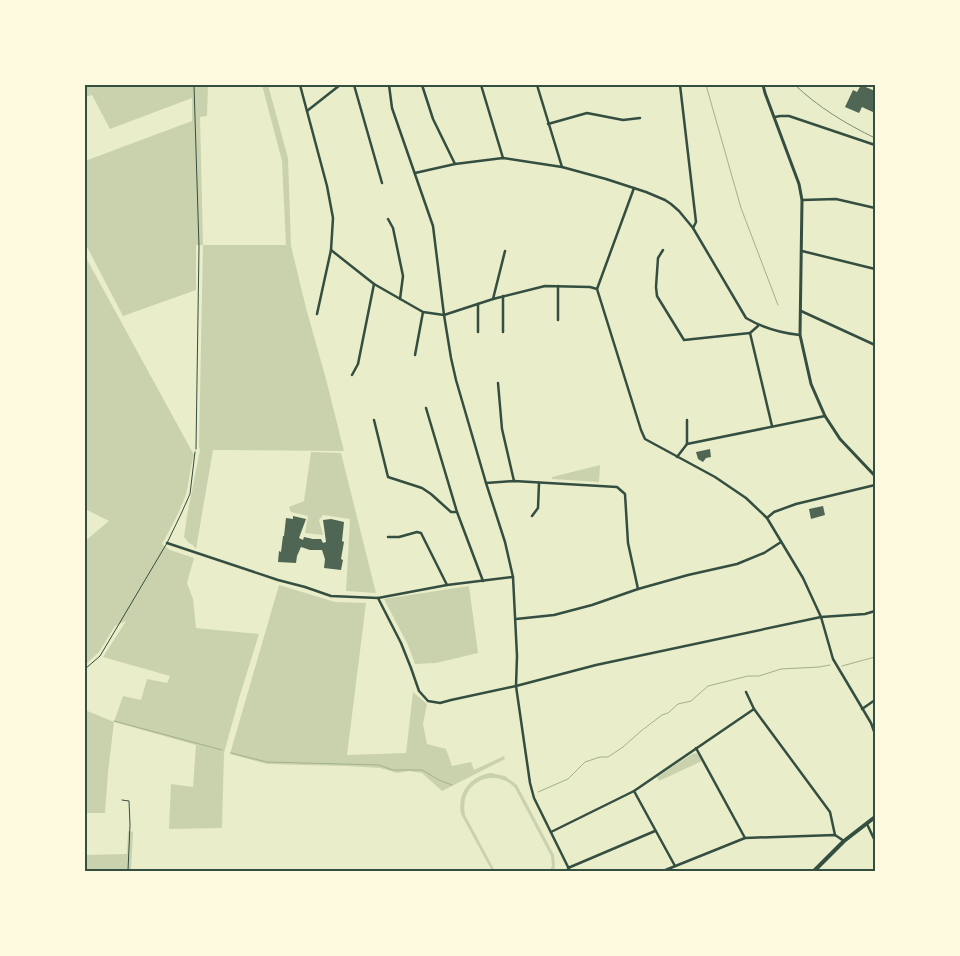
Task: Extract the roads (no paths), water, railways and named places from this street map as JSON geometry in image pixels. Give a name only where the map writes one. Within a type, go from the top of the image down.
[{"type":"main road","points":[[814,871],[844,841],[875,817]]},
{"type":"street","points":[[300,85],[327,186],[333,218],[331,250],[316,314]]},
{"type":"street","points":[[307,111],[340,85]]},
{"type":"street","points":[[354,85],[382,184]]},
{"type":"street","points":[[389,85],[392,108],[433,226],[444,315],[456,380],[514,577],[517,656],[516,686],[534,798],[569,869],[655,831]]},
{"type":"street","points":[[422,85],[433,119],[455,164]]},
{"type":"street","points":[[481,85],[503,158]]},
{"type":"street","points":[[537,85],[562,167]]},
{"type":"street","points":[[680,85],[696,222],[692,228]]},
{"type":"street","points":[[764,85],[799,184],[802,200],[800,336],[811,384],[825,416],[840,440],[875,476]]},
{"type":"street","points":[[548,124],[587,114],[623,120],[640,118]]},
{"type":"street","points":[[775,117],[789,116],[875,145]]},
{"type":"street","points":[[415,173],[455,164],[503,158],[562,167],[655,195],[666,200],[679,211],[692,228],[746,318],[759,325],[800,336]]},
{"type":"street","points":[[634,188],[597,289],[640,430],[645,440],[715,477],[746,498],[767,518],[803,578],[821,617],[833,659],[871,723],[875,734]]},
{"type":"street","points":[[802,200],[836,199],[875,208]]},
{"type":"street","points":[[388,219],[393,228],[403,276],[400,299]]},
{"type":"street","points":[[331,250],[374,284],[423,312],[444,315],[503,296],[545,286],[590,287],[597,289]]},
{"type":"street","points":[[493,299],[505,250]]},
{"type":"street","points":[[663,250],[658,258],[657,296],[684,340],[750,333],[759,325]]},
{"type":"street","points":[[802,251],[875,270]]},
{"type":"street","points":[[352,374],[358,364],[374,284]]},
{"type":"street","points":[[558,286],[558,320]]},
{"type":"street","points":[[503,296],[503,332]]},
{"type":"street","points":[[478,304],[478,332]]},
{"type":"street","points":[[801,311],[875,344]]},
{"type":"street","points":[[415,355],[423,312]]},
{"type":"street","points":[[750,333],[772,426]]},
{"type":"street","points":[[498,383],[502,429],[514,481]]},
{"type":"street","points":[[426,408],[457,512],[483,581]]},
{"type":"street","points":[[677,456],[687,444],[825,416]]},
{"type":"street","points":[[374,420],[388,477],[422,488],[451,512],[457,512]]},
{"type":"street","points":[[687,420],[687,444]]},
{"type":"street","points":[[486,483],[514,481],[617,487],[625,494],[628,543],[638,589]]},
{"type":"street","points":[[532,516],[538,508],[539,483]]},
{"type":"street","points":[[767,518],[774,512],[796,504],[875,485]]},
{"type":"street","points":[[388,537],[421,533],[448,585]]},
{"type":"street","points":[[516,619],[554,615],[688,575],[737,564],[764,553],[781,542]]},
{"type":"street","points":[[167,543],[331,596],[378,598],[448,585],[514,577]]},
{"type":"street","points":[[378,598],[401,643],[419,691],[428,701],[440,703],[596,665],[821,617],[865,614],[875,611]]},
{"type":"street","points":[[746,692],[754,709],[830,812],[835,835]]},
{"type":"street","points":[[862,709],[875,700]]},
{"type":"street","points":[[551,832],[634,792],[754,709]]},
{"type":"street","points":[[696,748],[746,838]]},
{"type":"street","points":[[634,792],[675,866]]},
{"type":"street","points":[[867,824],[875,841]]},
{"type":"street","points":[[663,871],[746,838],[835,835],[844,841]]},
{"type":"lane","points":[[85,669],[100,656],[167,543],[190,494],[195,452]]},
{"type":"waterway","points":[[706,85],[741,208],[778,305]]},
{"type":"waterway","points":[[842,666],[875,657]]},
{"type":"waterway","points":[[538,792],[568,779],[585,762],[600,757],[608,757],[662,715],[668,713],[678,704],[691,701],[708,686],[748,676],[759,676],[781,669],[830,665]]},
{"type":"waterway","points":[[114,721],[222,750]]},
{"type":"waterway","points":[[231,753],[267,762],[379,765],[393,770],[422,770],[452,785]]},
{"type":"railway","points":[[795,85],[813,101],[875,138]]}]
